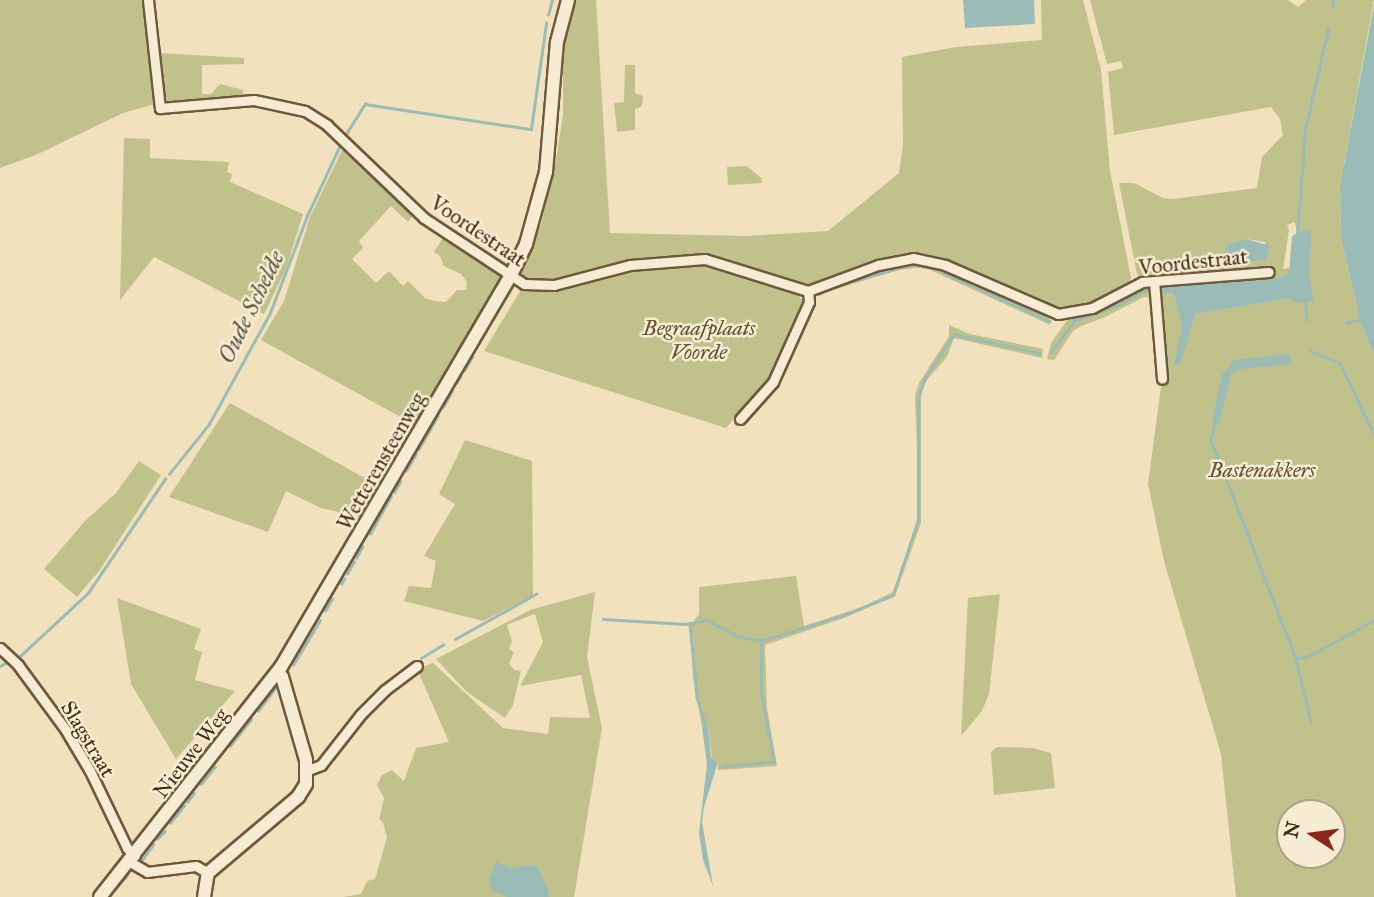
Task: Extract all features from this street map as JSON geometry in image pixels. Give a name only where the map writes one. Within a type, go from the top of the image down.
[{"type":"street","name":"Voordestraat","points":[[148,0],[160,108],[254,100],[305,111],[327,125],[424,218],[524,284],[540,286],[630,265],[705,259],[808,291],[878,265],[913,258],[945,265],[1058,314],[1092,308],[1135,284],[1269,272]]},
{"type":"street","name":"Wetterensteenweg","points":[[277,673],[511,275],[526,244],[547,172],[557,42],[568,0]]},
{"type":"street","points":[[1154,281],[1161,379]]},
{"type":"street","points":[[740,419],[773,382],[809,302],[808,291]]},
{"type":"street","name":"Slagstraat","points":[[0,648],[18,665],[65,729],[90,771],[132,859]]},
{"type":"street","points":[[308,770],[321,765],[385,690],[417,666]]},
{"type":"street","points":[[204,897],[208,873],[298,797],[306,784],[308,770],[282,677],[277,673]]},
{"type":"street","name":"Nieuwe Weg","points":[[100,897],[277,673]]},
{"type":"street","points":[[132,859],[147,872],[196,866],[208,873]]},
{"type":"green space","points":[[0,0],[143,0],[155,104],[123,113],[38,154],[0,168]]},
{"type":"green space","points":[[576,0],[596,0],[610,233],[746,236],[828,231],[899,173],[903,145],[902,57],[956,47],[1042,40],[1041,0],[1083,0],[1101,70],[1110,171],[1131,278],[1126,287],[1091,305],[1059,310],[946,262],[910,255],[811,286],[750,272],[717,258],[687,255],[630,262],[553,282],[526,280],[518,276],[541,225],[557,154],[563,115],[563,44]]},
{"type":"green space","name":"Bastenakkers","points":[[1090,0],[1288,0],[1298,7],[1306,0],[1374,0],[1340,186],[1341,237],[1360,321],[1374,355],[1374,897],[1236,897],[1221,754],[1164,561],[1148,484],[1162,379],[1154,281],[1275,270],[1141,280],[1137,274],[1119,183],[1134,183],[1163,198],[1173,199],[1257,188],[1262,157],[1283,135],[1280,119],[1271,107],[1114,135],[1108,72],[1123,68],[1121,61],[1107,64]],"holes":[[[1295,222],[1297,234],[1304,230],[1309,264],[1283,269],[1289,230],[1287,225]],[[1246,239],[1265,242],[1266,260],[1225,264]]]},
{"type":"green space","points":[[159,53],[244,58],[244,64],[202,65],[202,94],[211,94],[220,84],[243,90],[243,97],[163,105]]},
{"type":"green space","points":[[625,65],[635,65],[635,93],[643,96],[642,106],[635,109],[635,130],[617,132],[614,103],[624,102]]},
{"type":"green space","points":[[124,138],[150,139],[150,158],[229,162],[227,172],[232,174],[230,182],[303,214],[286,269],[264,314],[154,257],[120,300]]},
{"type":"green space","points":[[344,146],[414,214],[408,222],[391,206],[359,241],[363,248],[352,259],[376,283],[389,271],[403,286],[408,281],[425,298],[446,302],[457,290],[466,290],[467,282],[461,274],[444,266],[440,256],[434,252],[443,238],[501,277],[415,425],[261,340],[284,301],[310,217]]},
{"type":"green space","points":[[747,166],[761,178],[762,183],[728,185],[727,167]]},
{"type":"green space","points":[[911,261],[930,263],[1049,316],[1050,325],[924,267],[892,271],[815,296],[816,292],[869,272]]},
{"type":"green space","name":"Begraafplaats Voorde","points":[[689,263],[722,269],[796,291],[803,302],[779,360],[764,385],[726,428],[484,351],[520,291],[554,289],[620,273]]},
{"type":"green space","points":[[1145,286],[1150,288],[1152,298],[1144,297],[1081,326],[1073,331],[1054,360],[1047,359],[1051,343],[1068,319],[1093,311]]},
{"type":"green space","points":[[949,325],[970,334],[1043,349],[1042,358],[954,338],[947,357],[926,381],[921,392],[921,523],[895,596],[844,618],[765,645],[767,708],[777,766],[718,770],[718,762],[712,758],[708,727],[702,727],[693,676],[691,625],[699,614],[699,587],[796,576],[804,626],[862,607],[893,592],[916,526],[919,506],[915,396],[919,383],[949,336]]},
{"type":"green space","points":[[230,403],[379,486],[361,517],[321,508],[286,491],[268,532],[169,497]]},
{"type":"green space","points":[[465,440],[532,461],[533,595],[483,621],[404,601],[409,586],[431,588],[436,561],[424,556],[455,504],[439,494]]},
{"type":"green space","points":[[139,461],[161,475],[99,571],[77,597],[44,569],[85,521],[116,493]]},
{"type":"green space","points":[[595,592],[587,657],[602,728],[574,897],[343,897],[361,894],[367,881],[375,879],[387,837],[379,819],[384,798],[377,785],[382,775],[392,770],[404,781],[416,748],[449,742],[417,669],[433,663],[503,728],[548,734],[550,717],[590,718],[581,675],[520,686],[543,642],[535,614],[507,625],[512,641],[509,649],[514,652],[509,664],[515,670],[521,671],[513,705],[505,718],[467,692],[436,659],[530,610]]},
{"type":"green space","points":[[1000,594],[989,694],[982,711],[961,736],[968,598]]},
{"type":"green space","points":[[117,598],[201,629],[194,649],[202,652],[195,680],[235,691],[176,759],[131,684]]},
{"type":"green space","points":[[997,747],[1033,748],[1051,753],[1055,788],[994,795],[991,752]]},
{"type":"water","points":[[963,0],[1034,0],[1035,24],[965,28]]},
{"type":"water","points":[[1374,5],[1374,355],[1360,321],[1341,237],[1340,186]]},
{"type":"water","points":[[1303,230],[1311,232],[1309,273],[1314,301],[1294,303],[1290,298],[1195,314],[1181,363],[1174,365],[1182,326],[1174,293],[1162,294],[1162,287],[1276,279],[1289,274],[1292,236]]},
{"type":"water","points":[[1246,239],[1270,246],[1266,260],[1225,264],[1222,256],[1228,245]]},
{"type":"water","points":[[1289,354],[1292,364],[1240,369],[1231,375],[1219,424],[1212,422],[1222,375],[1234,360]]},
{"type":"water","points":[[702,727],[708,727],[711,757],[718,762],[702,822],[713,886],[703,860],[699,833],[707,764]]},
{"type":"water","points":[[496,862],[514,868],[528,865],[537,867],[548,888],[549,897],[507,897],[491,890],[489,880]]},
{"type":"waterway","name":"Oude Schelde","points":[[548,15],[552,0]]},
{"type":"waterway","points":[[1332,7],[1333,0]]},
{"type":"waterway","name":"Oude Schelde","points":[[346,134],[365,104],[531,129],[546,23]]},
{"type":"waterway","points":[[1297,236],[1305,129],[1328,29]]},
{"type":"waterway","name":"Oude Schelde","points":[[169,474],[209,424],[270,313],[307,216],[341,143]]},
{"type":"waterway","points":[[819,294],[833,287],[912,264],[936,269],[1050,321]]},
{"type":"waterway","points":[[1051,352],[1074,321],[1120,304],[1146,290]]},
{"type":"waterway","points":[[1305,300],[1307,320]]},
{"type":"waterway","points":[[1346,323],[1363,319]]},
{"type":"waterway","points":[[603,619],[686,624],[706,620],[738,636],[761,641],[844,615],[893,595],[918,520],[918,398],[925,378],[954,334],[1040,353]]},
{"type":"waterway","points":[[1310,351],[1340,363],[1374,434]]},
{"type":"waterway","points":[[464,371],[472,357]]},
{"type":"waterway","points":[[456,383],[460,377]]},
{"type":"waterway","points":[[443,407],[452,391]]},
{"type":"waterway","points":[[418,450],[438,416]]},
{"type":"waterway","points":[[1216,421],[1211,440],[1295,656],[1311,721]]},
{"type":"waterway","points":[[406,471],[416,454]]},
{"type":"waterway","name":"Oude Schelde","points":[[18,658],[88,593],[165,479]]},
{"type":"waterway","points":[[394,492],[400,482]]},
{"type":"waterway","points":[[370,534],[391,496]]},
{"type":"waterway","points":[[356,558],[362,547]]},
{"type":"waterway","points":[[347,574],[354,562]]},
{"type":"waterway","points":[[341,584],[344,579]]},
{"type":"waterway","points":[[455,639],[536,594]]},
{"type":"waterway","points":[[325,611],[332,599]]},
{"type":"waterway","points":[[293,665],[320,620]]},
{"type":"waterway","points":[[1295,656],[1302,658],[1311,655],[1374,620]]},
{"type":"waterway","points":[[690,623],[697,697],[706,727]]},
{"type":"waterway","points":[[722,766],[774,762],[761,692],[761,641]]},
{"type":"waterway","points":[[0,643],[14,653]]},
{"type":"waterway","points":[[421,658],[443,645]]},
{"type":"waterway","name":"Oude Schelde","points":[[0,666],[7,662]]},
{"type":"waterway","points":[[387,683],[415,662]]},
{"type":"waterway","points":[[258,711],[276,687]]},
{"type":"waterway","points":[[230,746],[251,719]]},
{"type":"waterway","points":[[327,749],[345,727]]},
{"type":"waterway","points":[[201,784],[215,767]]},
{"type":"waterway","points":[[187,802],[194,793]]},
{"type":"waterway","points":[[170,823],[184,806]]},
{"type":"waterway","points":[[157,839],[165,831]]},
{"type":"waterway","points":[[139,864],[153,845]]},
{"type":"waterway","points":[[108,897],[127,875]]}]
